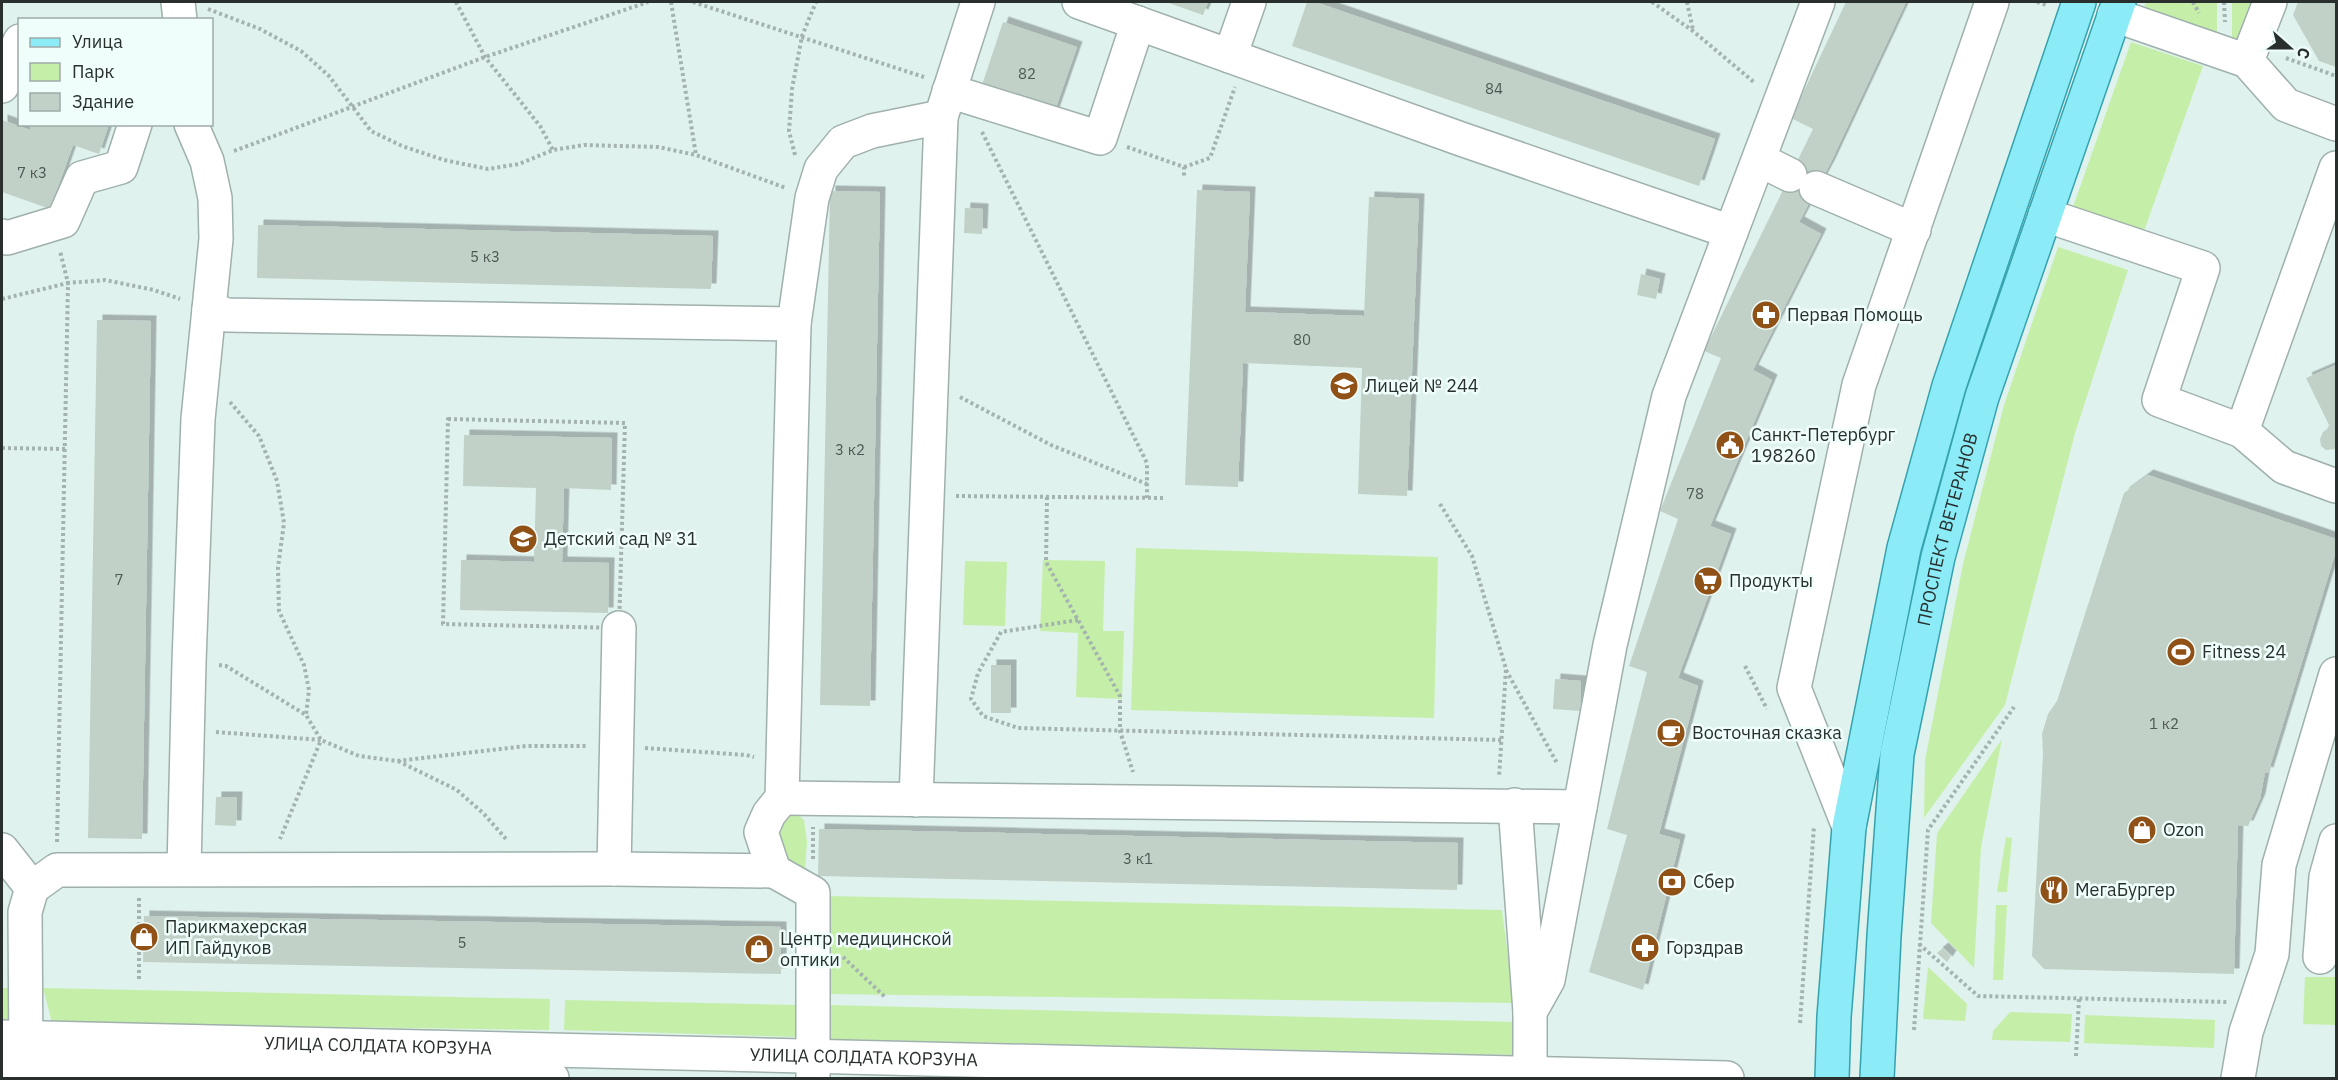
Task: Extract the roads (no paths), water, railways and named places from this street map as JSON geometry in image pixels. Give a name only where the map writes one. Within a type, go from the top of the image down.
[{"type":"main road","name":"ПРОСПЕКТ ВЕТЕРАНОВ","points":[[1833,1078],[1834,1017],[1850,827],[1904,548],[1949,386],[2065,4]]},
{"type":"main road","name":"ПРОСПЕКТ ВЕТЕРАНОВ","points":[[1877,1078],[1897,754],[1938,557],[1976,420],[2117,8]]},
{"type":"street","points":[[916,800],[930,382],[945,104],[978,2]]},
{"type":"street","points":[[1080,2],[1461,139],[1731,232]]},
{"type":"street","points":[[1237,58],[1249,2]]},
{"type":"street","points":[[1530,1012],[1548,980],[1610,645],[1669,396],[1818,2]]},
{"type":"street","points":[[1850,827],[1794,688],[1859,385],[1992,2]]},
{"type":"street","points":[[2247,61],[2270,2]]},
{"type":"street","points":[[2117,8],[2247,61],[2286,105],[2337,124]]},
{"type":"street","points":[[774,872],[761,832],[769,814],[793,789],[794,324],[812,198],[821,169],[843,142],[945,104],[1100,138],[1138,23]]},
{"type":"street","points":[[2,86],[18,46]]},
{"type":"street","points":[[2,236],[7,238],[63,221],[82,178],[121,167],[134,126]]},
{"type":"street","points":[[184,868],[198,419],[216,239],[215,198],[207,161],[192,126]]},
{"type":"street","points":[[1760,160],[1914,230]]},
{"type":"street","points":[[2242,431],[2337,168]]},
{"type":"street","points":[[2045,215],[2203,268],[2159,400],[2242,431],[2284,467],[2337,486]]},
{"type":"street","points":[[208,309],[227,315],[794,324]]},
{"type":"street","points":[[614,868],[619,628]]},
{"type":"street","points":[[2238,1078],[2246,1032],[2272,954],[2279,865],[2337,674]]},
{"type":"street","points":[[793,789],[916,800],[1580,807]]},
{"type":"street","points":[[1506,805],[1530,1012],[1530,1076]]},
{"type":"street","points":[[2272,954],[2328,958],[2326,877],[2337,841]]},
{"type":"street","points":[[2,850],[44,879],[139,869],[184,868],[614,868],[774,872],[813,892],[813,1068]]},
{"type":"street","points":[[14,1051],[25,912],[44,879]]},
{"type":"street","name":"УЛИЦА СОЛДАТА КОРЗУНА","points":[[14,1051],[552,1078]]},
{"type":"street","name":"УЛИЦА СОЛДАТА КОРЗУНА","points":[[256,1064],[1727,1078]]},
{"type":"place","name":"Первая Помощь","points":[[1766,315]]},
{"type":"place","name":"Лицей № 244","points":[[1344,386]]},
{"type":"place","name":"Санкт-Петербург 198260","points":[[1730,445]]},
{"type":"place","name":"Детский сад № 31","points":[[523,539]]},
{"type":"place","name":"Продукты","points":[[1708,581]]},
{"type":"place","name":"Fitness 24","points":[[2181,652]]},
{"type":"place","name":"Восточная сказка","points":[[1671,733]]},
{"type":"place","name":"Ozon","points":[[2142,830]]},
{"type":"place","name":"Сбер","points":[[1672,882]]},
{"type":"place","name":"МегаБургер","points":[[2054,890]]},
{"type":"place","name":"Парикмахерская ИП Гайдуков","points":[[144,937]]},
{"type":"place","name":"Горздрав","points":[[1645,948]]},
{"type":"place","name":"Центр медицинской оптики","points":[[759,949]]}]
